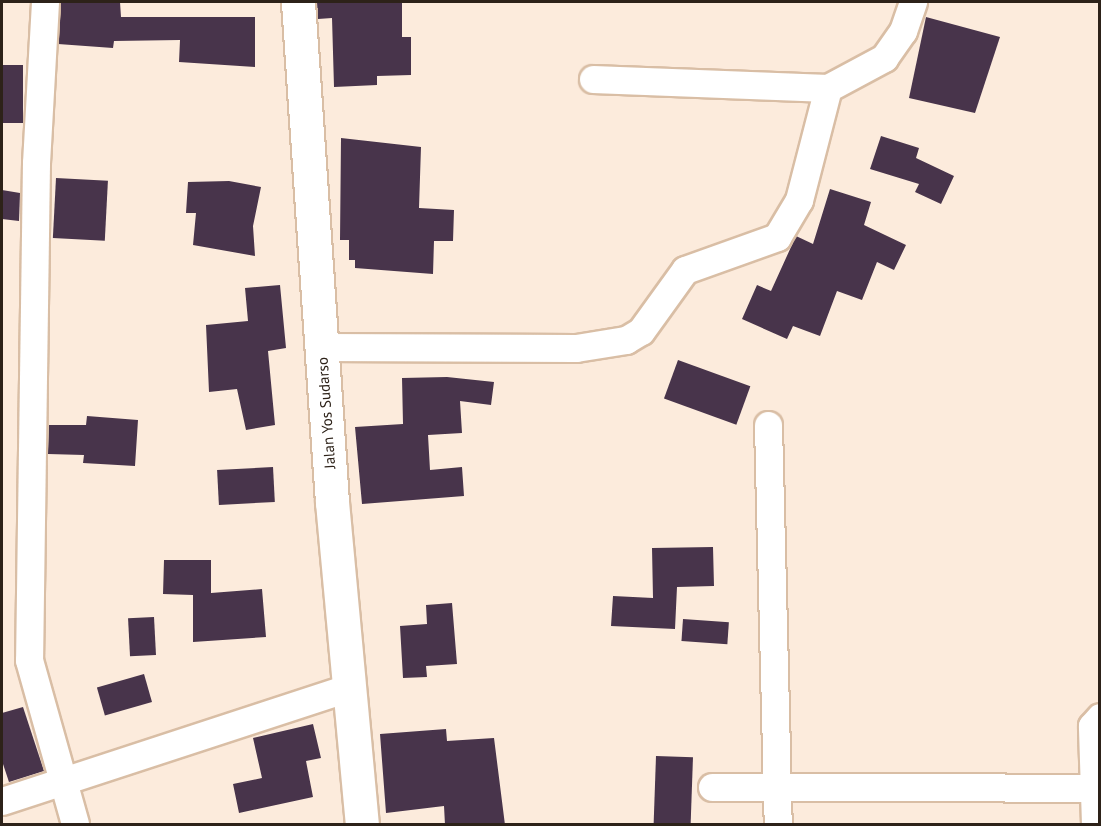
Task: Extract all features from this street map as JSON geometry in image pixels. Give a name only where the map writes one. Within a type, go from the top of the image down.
[{"type":"main road","name":"Jalan Yos Sudarso","points":[[298,2],[321,347],[348,688],[362,825]]},
{"type":"street","points":[[45,2],[36,163],[29,642],[33,685],[59,780],[75,825]]},
{"type":"street","points":[[593,80],[828,88],[884,58],[903,31],[913,2]]},
{"type":"street","points":[[321,347],[576,348],[626,340],[641,331],[685,270],[777,237],[799,200],[828,88]]},
{"type":"street","points":[[768,425],[778,825]]},
{"type":"street","points":[[2,801],[59,780],[348,688]]},
{"type":"street","points":[[1095,825],[1096,788],[1092,726],[1100,717]]},
{"type":"street","points":[[712,787],[1096,788]]},
{"type":"building","points":[[61,2],[120,2],[121,17],[255,17],[255,67],[179,62],[180,40],[114,41],[113,48],[58,44]]},
{"type":"building","points":[[317,2],[402,2],[402,37],[411,37],[411,75],[377,76],[377,85],[334,87],[332,18],[318,19]]},
{"type":"building","points":[[926,17],[1000,37],[975,113],[909,98]]},
{"type":"building","points":[[2,65],[23,65],[23,123],[2,123]]},
{"type":"building","points":[[881,136],[919,148],[916,158],[954,176],[941,204],[915,192],[919,184],[870,169]]},
{"type":"building","points":[[341,138],[421,147],[419,208],[454,210],[453,241],[434,241],[433,274],[355,268],[355,260],[349,260],[349,240],[340,240]]},
{"type":"building","points":[[56,178],[108,181],[105,241],[53,238]]},
{"type":"building","points":[[229,181],[261,187],[253,226],[255,256],[193,245],[196,213],[186,213],[188,182]]},
{"type":"building","points":[[830,189],[871,202],[864,225],[906,245],[894,270],[877,262],[862,300],[837,291],[820,336],[793,326],[787,339],[742,319],[757,285],[771,291],[796,236],[813,244]]},
{"type":"building","points":[[2,190],[20,193],[19,221],[2,219]]},
{"type":"building","points":[[280,285],[286,348],[268,351],[275,425],[246,430],[237,389],[209,392],[206,325],[248,321],[245,288]]},
{"type":"building","points":[[678,360],[750,386],[736,425],[664,399]]},
{"type":"building","points":[[447,377],[494,382],[491,405],[460,401],[462,433],[428,435],[430,470],[462,467],[464,496],[362,504],[355,427],[403,424],[402,378]]},
{"type":"building","points":[[87,416],[138,420],[135,466],[83,463],[84,455],[48,454],[49,425],[86,425]]},
{"type":"building","points":[[273,467],[275,502],[219,505],[217,470]]},
{"type":"building","points":[[713,547],[714,586],[677,587],[675,629],[611,626],[613,596],[653,598],[652,548]]},
{"type":"building","points":[[164,560],[211,560],[211,593],[262,589],[266,637],[193,642],[193,595],[163,594]]},
{"type":"building","points":[[452,603],[457,664],[426,666],[427,677],[403,678],[400,626],[427,624],[426,605]]},
{"type":"building","points":[[154,617],[156,655],[130,656],[128,618]]},
{"type":"building","points":[[683,619],[729,622],[727,644],[681,641]]},
{"type":"building","points":[[144,674],[152,702],[105,715],[97,688]]},
{"type":"building","points":[[23,707],[44,771],[9,782],[2,761],[2,713]]},
{"type":"building","points":[[313,724],[321,758],[306,761],[313,797],[239,813],[233,784],[262,778],[253,738]]},
{"type":"building","points":[[446,729],[447,741],[494,738],[505,825],[445,825],[444,806],[386,813],[380,734]]},
{"type":"building","points":[[656,756],[693,757],[691,824],[654,824]]}]
